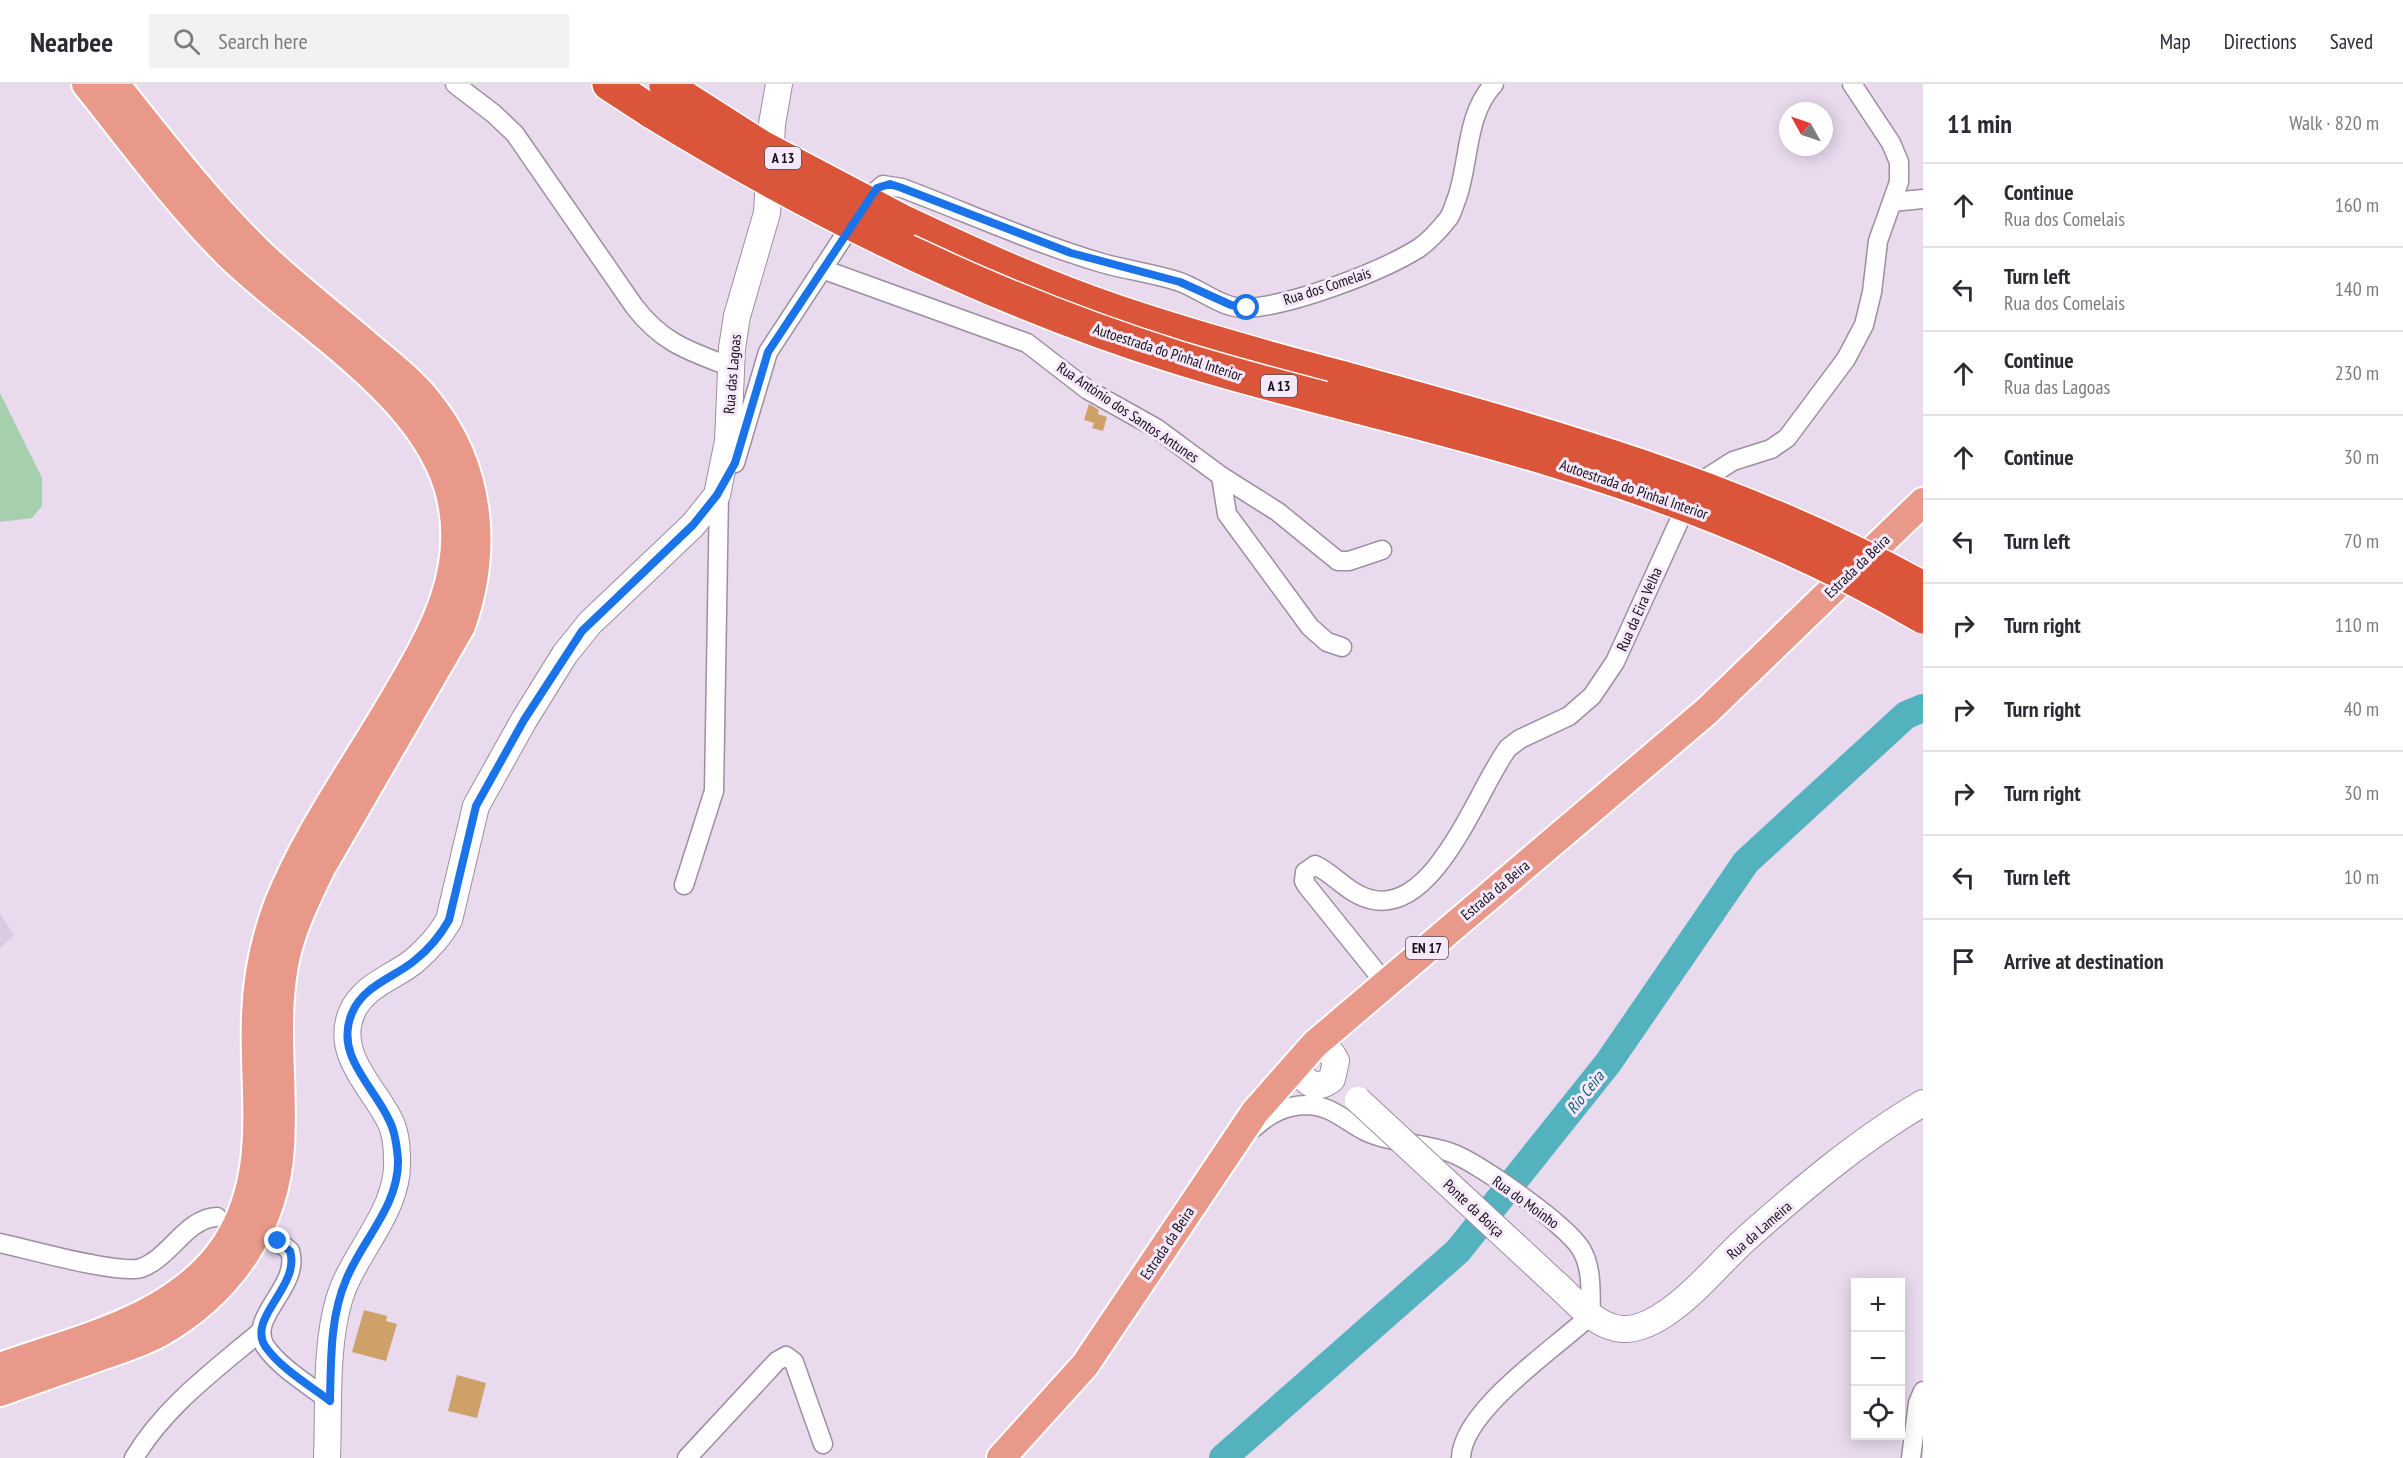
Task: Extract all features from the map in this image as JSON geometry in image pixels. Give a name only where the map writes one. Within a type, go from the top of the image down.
[{"type":"highway","name":"Autoestrada do Pinhal Interior","points":[[609,84],[661,94],[840,190],[922,231],[1020,274],[1117,311],[1232,347],[1556,436],[1670,474],[1740,500],[1831,540],[1923,588]]},
{"type":"highway","name":"Autoestrada do Pinhal Interior","points":[[661,94],[798,196],[902,248],[1023,302],[1174,356],[1553,460],[1677,501],[1797,552],[1923,616]]},
{"type":"main road","points":[[0,1367],[147,1312],[173,1298],[213,1262],[227,1243],[248,1199],[257,1157],[256,1011],[262,961],[270,930],[300,859],[429,641],[448,592],[455,547],[448,486],[432,449],[411,417],[378,383],[227,253],[190,213],[86,84]]},
{"type":"main road","points":[[0,1392],[159,1333],[200,1306],[243,1260],[266,1217],[279,1167],[281,987],[287,949],[306,899],[321,868],[461,626],[469,603],[477,559],[477,528],[471,488],[454,443],[429,402],[400,373],[282,273],[225,218],[115,84]]},
{"type":"main road","name":"Estrada da Beira","points":[[1001,1458],[1085,1365],[1264,1101],[1321,1062],[1385,983],[1707,711],[1923,502]]},
{"type":"street","points":[[455,84],[494,114],[515,134],[634,306],[655,332],[684,350],[731,367]]},
{"type":"street","name":"Rua das Lagoas","points":[[327,1458],[331,1356],[338,1302],[346,1279],[384,1212],[396,1177],[398,1160],[390,1120],[350,1055],[348,1026],[360,999],[372,987],[413,962],[442,933],[449,920],[473,814],[481,794],[565,654],[590,623],[693,525],[717,495],[728,441],[731,367],[737,316],[767,213],[772,124],[779,84]]},
{"type":"street","name":"Rua dos Comelais","points":[[717,495],[735,463],[768,352],[877,188],[890,184],[1071,253],[1180,282],[1231,305],[1247,308],[1297,298],[1387,266],[1421,247],[1450,217],[1464,177],[1470,133],[1485,94],[1494,84]]},
{"type":"street","name":"Rua da Eira Velha","points":[[1385,983],[1307,886],[1304,881],[1305,872],[1315,865],[1350,891],[1375,901],[1396,899],[1421,886],[1444,857],[1508,747],[1569,716],[1592,696],[1615,662],[1691,495],[1708,477],[1733,461],[1771,449],[1786,438],[1846,359],[1864,325],[1872,292],[1878,241],[1899,182],[1899,162],[1891,143],[1852,84]]},
{"type":"street","points":[[1893,202],[1923,199]]},
{"type":"street","name":"Rua António dos Santos Antunes","points":[[822,269],[1027,343],[1088,390],[1156,428],[1221,476],[1278,512],[1338,561],[1349,561],[1382,550]]},
{"type":"street","points":[[1221,476],[1227,514],[1310,627],[1327,642],[1342,647]]},
{"type":"street","points":[[684,885],[714,791],[717,495]]},
{"type":"street","name":"Ponte da Boiça","points":[[1321,1062],[1358,1100],[1591,1315]]},
{"type":"street","name":"Rua da Lameira","points":[[1591,1315],[1608,1327],[1625,1330],[1644,1325],[1669,1312],[1750,1236],[1834,1166],[1923,1103]]},
{"type":"street","name":"Rua do Moinho","points":[[1229,1152],[1268,1116],[1295,1105],[1311,1105],[1336,1111],[1365,1131],[1452,1153],[1501,1183],[1570,1235],[1587,1262],[1591,1283],[1591,1315]]},
{"type":"street","points":[[0,1243],[134,1270],[156,1259],[197,1224],[217,1217]]},
{"type":"street","points":[[134,1458],[147,1435],[165,1414],[261,1331],[288,1281],[293,1265],[290,1251],[278,1241]]},
{"type":"street","points":[[1461,1458],[1462,1449],[1484,1408],[1529,1366],[1559,1344],[1591,1315]]},
{"type":"street","points":[[261,1331],[263,1342],[275,1357],[330,1401]]},
{"type":"street","points":[[687,1458],[777,1361],[786,1356],[794,1362],[823,1444]]},
{"type":"street","points":[[1911,1458],[1918,1403],[1923,1391]]},
{"type":"shaded area","points":[[0,913],[14,935],[0,948]]},
{"type":"green space","points":[[0,393],[42,478],[42,506],[32,518],[0,522]]},
{"type":"building","points":[[1089,404],[1099,410],[1098,414],[1107,417],[1103,431],[1092,428],[1094,423],[1084,420]]},
{"type":"building","points":[[364,1310],[387,1316],[386,1321],[397,1324],[386,1361],[352,1352]]},
{"type":"building","points":[[457,1375],[486,1383],[477,1418],[448,1411]]},
{"type":"waterway","name":"Rio Ceira","points":[[1223,1458],[1458,1251],[1608,1063],[1746,862],[1906,715],[1923,708]]},
{"type":"route","points":[[278,1241],[290,1251],[293,1265],[288,1281],[264,1320],[261,1337],[266,1347],[280,1362],[330,1401],[331,1356],[338,1302],[346,1279],[384,1212],[392,1193],[398,1160],[396,1140],[390,1120],[350,1055],[347,1039],[352,1012],[360,999],[372,987],[413,962],[442,933],[449,920],[476,806],[524,720],[582,631],[693,525],[727,480],[735,463],[768,352],[781,328],[877,188],[890,184],[1071,253],[1180,282],[1231,305],[1247,308]]}]
